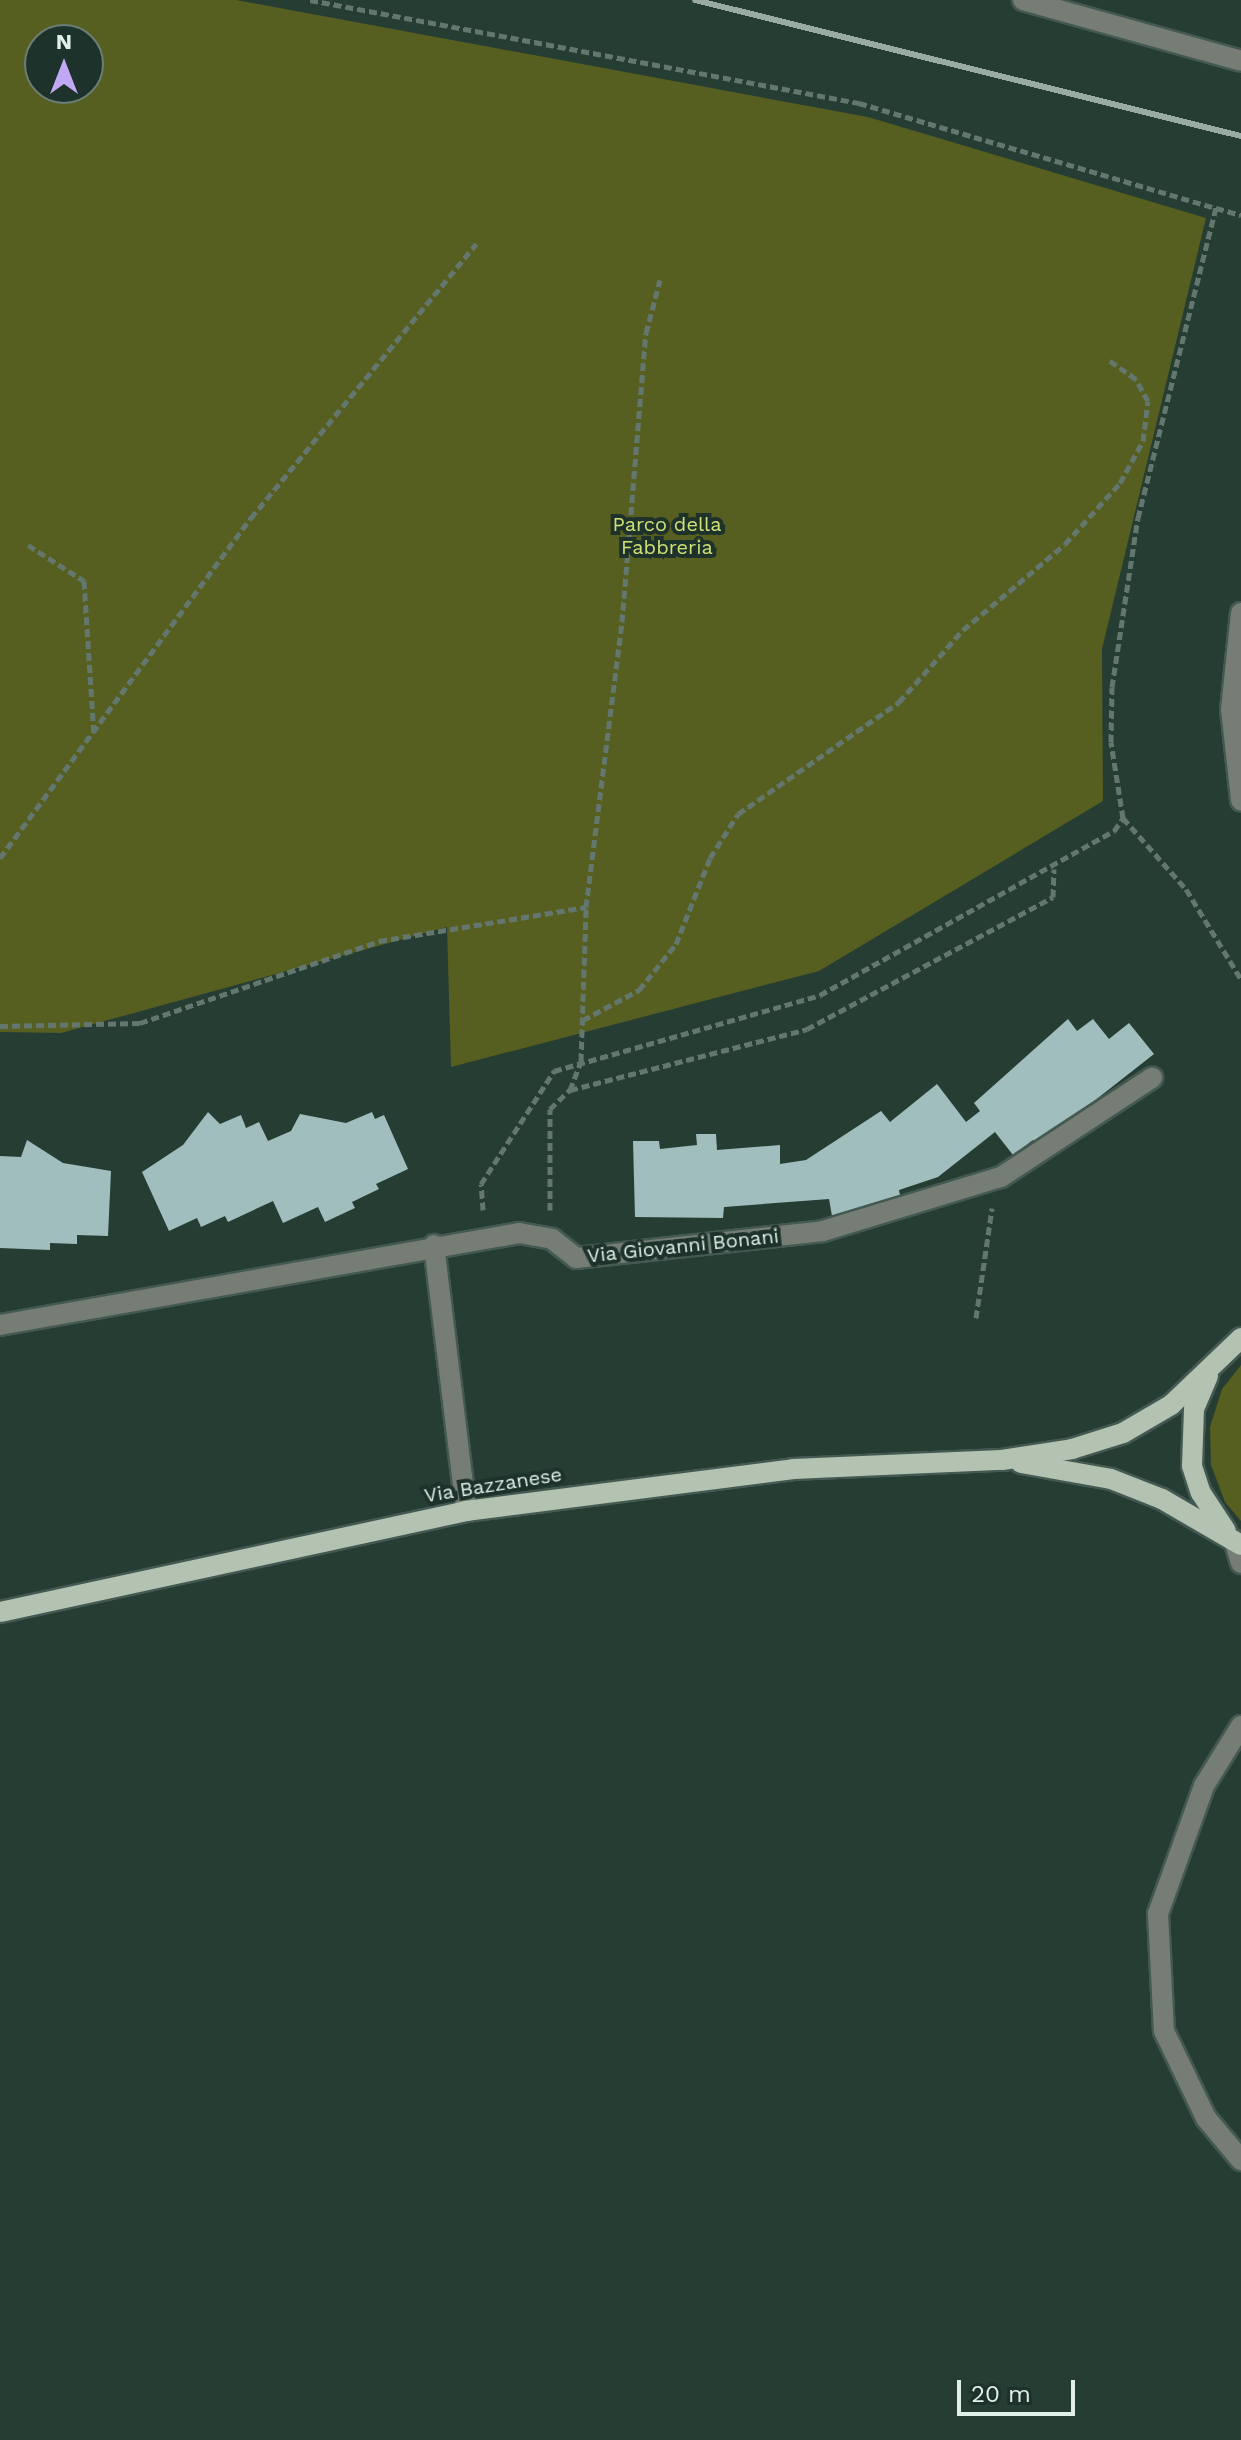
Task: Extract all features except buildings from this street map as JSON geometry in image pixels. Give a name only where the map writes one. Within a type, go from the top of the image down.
[{"type":"main road","name":"Via Bazzanese","points":[[0,1612],[466,1511],[793,1469],[1002,1460],[1123,1433],[1171,1405],[1241,1338]]},
{"type":"main road","name":"Via Bazzanese","points":[[1219,1358],[1194,1409],[1190,1438],[1201,1493],[1238,1543]]},
{"type":"main road","name":"Via Bazzanese","points":[[1002,1460],[1111,1479],[1238,1543]]},
{"type":"street","points":[[1023,0],[1241,61]]},
{"type":"street","points":[[1241,613],[1231,709],[1232,762],[1241,800]]},
{"type":"street","name":"Via Giovanni Bonani","points":[[0,1325],[434,1245],[519,1233],[552,1239],[576,1258],[823,1231],[992,1180],[1152,1078]]},
{"type":"street","points":[[434,1245],[466,1511]]},
{"type":"street","points":[[1238,1543],[1241,1563]]},
{"type":"street","points":[[1241,1726],[1204,1786],[1170,1870],[1158,1914],[1158,1962],[1164,2031],[1206,2118],[1241,2160]]},
{"type":"path","points":[[310,0],[859,103],[1241,215]]},
{"type":"path","points":[[1216,208],[1138,518],[1114,672],[1111,742],[1123,818],[1186,889],[1241,979]]},
{"type":"path","points":[[0,858],[94,735],[251,518],[476,244]]},
{"type":"path","points":[[552,1239],[550,1109],[570,1090],[581,1061],[586,907],[622,622],[646,333],[660,280]]},
{"type":"path","points":[[583,1020],[639,990],[676,944],[710,858],[738,814],[899,702],[963,630],[1065,544],[1120,483],[1143,441],[1148,401],[1136,379],[1107,359]]},
{"type":"path","points":[[28,545],[84,581],[94,735]]},
{"type":"path","points":[[484,1238],[481,1184],[554,1071],[820,995],[1054,869],[1123,818]]},
{"type":"path","points":[[570,1090],[807,1029],[1053,897],[1054,869]]},
{"type":"path","points":[[0,1026],[140,1023],[379,941],[586,907]]},
{"type":"path","points":[[976,1318],[992,1180]]},
{"type":"green space","name":"Parco della Fabbreria","points":[[0,0],[236,0],[868,117],[1206,218],[1102,649],[1103,801],[819,971],[451,1067],[447,927],[61,1033],[0,1032]]},
{"type":"green space","points":[[1241,1365],[1241,1521],[1225,1502],[1211,1465],[1210,1427],[1222,1389]]},
{"type":"railway","points":[[695,0],[1241,136]]}]
